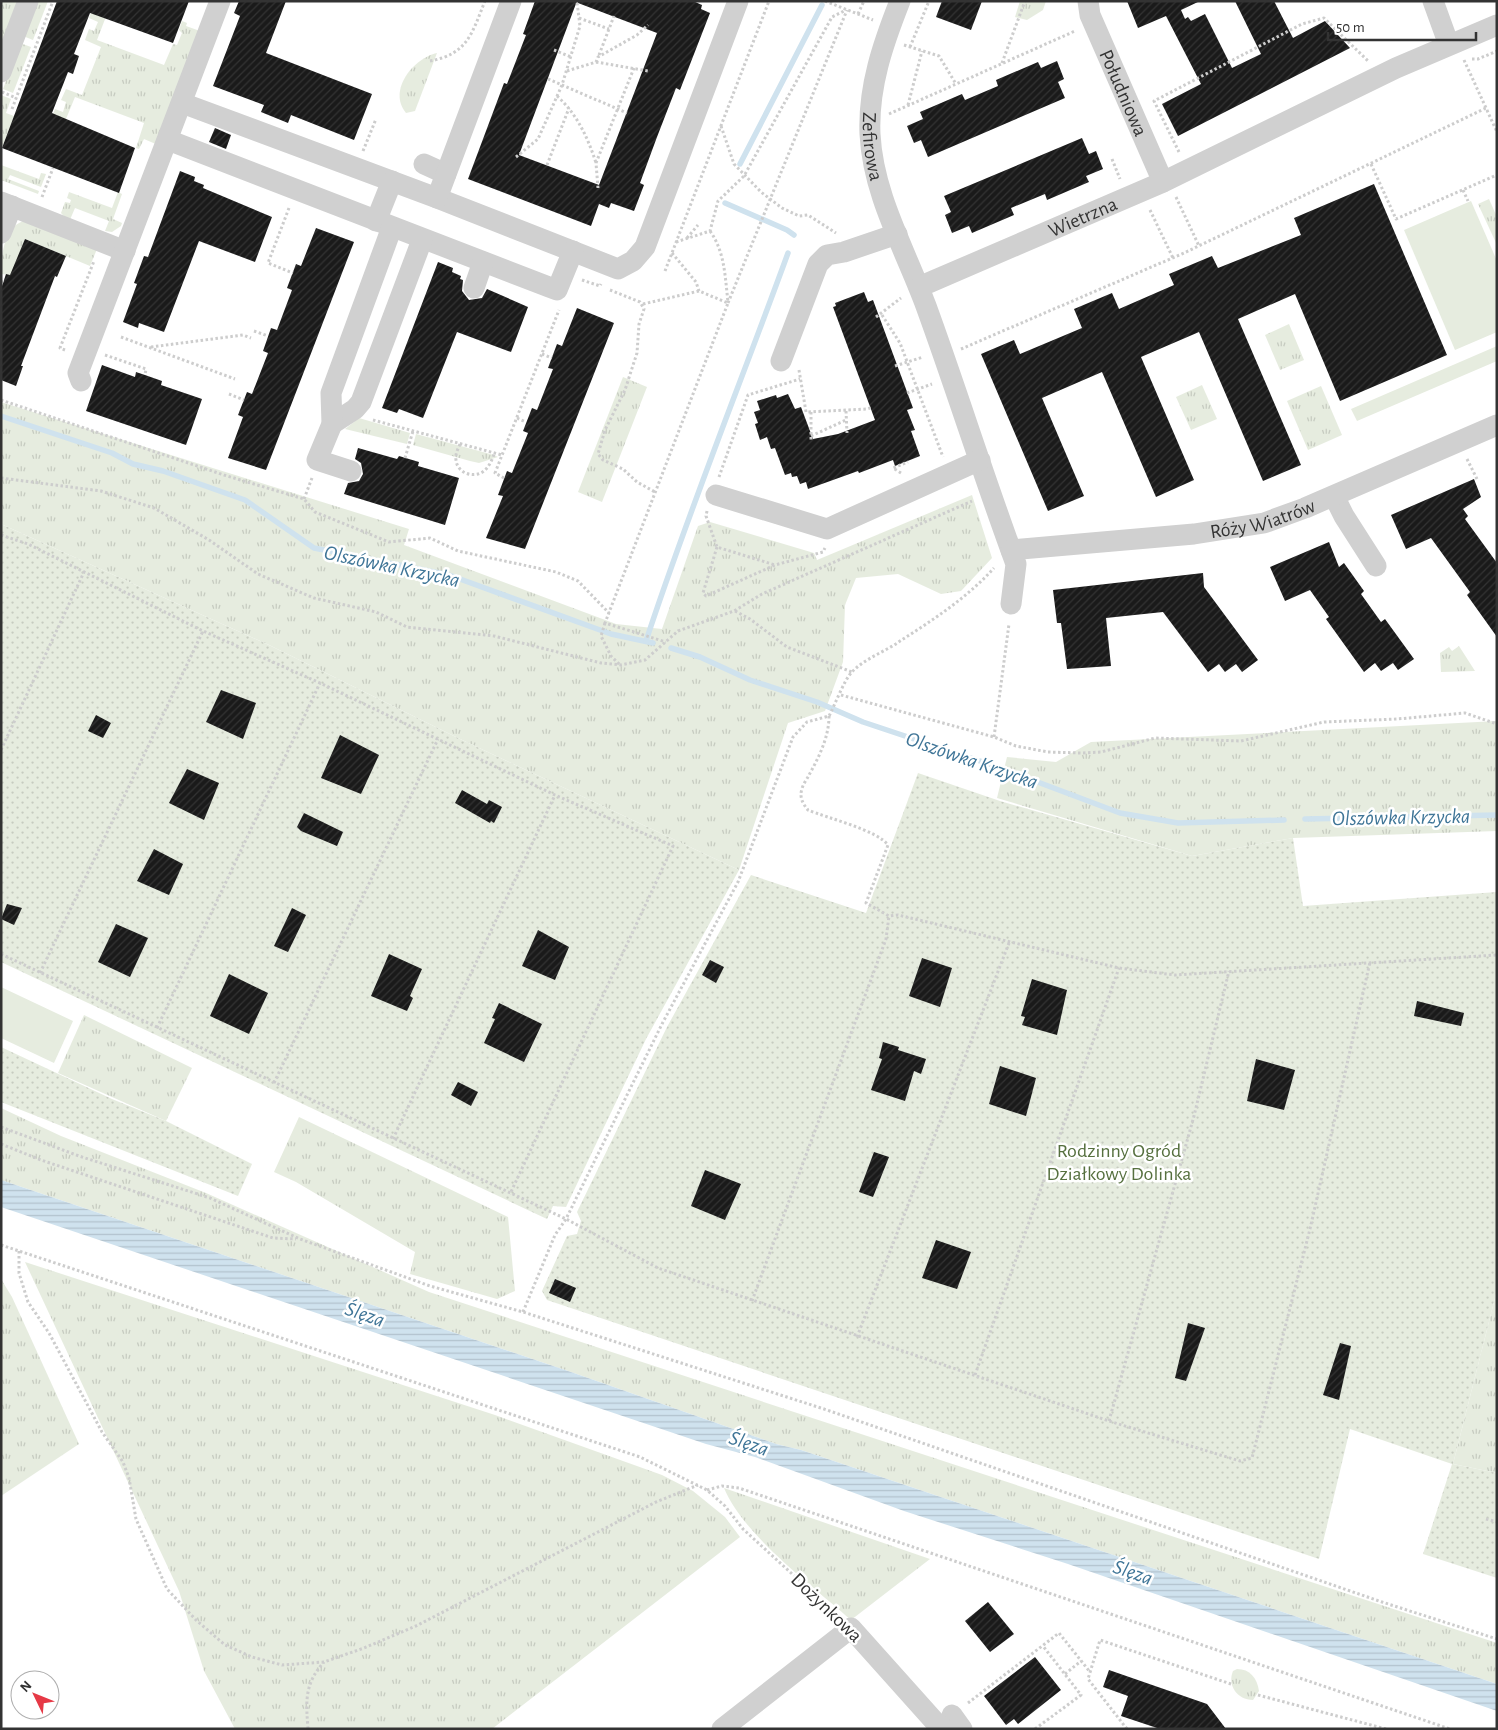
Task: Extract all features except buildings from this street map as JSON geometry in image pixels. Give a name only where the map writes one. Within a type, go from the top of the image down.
[{"type":"street","points":[[1,72],[28,1]]},
{"type":"street","points":[[81,381],[78,373],[91,355],[125,251],[220,1]]},
{"type":"street","points":[[437,198],[511,1]]},
{"type":"street","points":[[182,103],[437,198],[618,269],[633,262],[645,247],[738,1]]},
{"type":"street","name":"Zefirowa","points":[[900,1],[878,60],[871,117],[875,174],[880,195],[897,234],[912,290]]},
{"type":"street","name":"Południowa","points":[[1088,1],[1094,23],[1169,189]]},
{"type":"street","points":[[1433,1],[1449,45]]},
{"type":"street","name":"Wietrzna","points":[[912,290],[1169,189],[1396,68],[1497,25]]},
{"type":"street","points":[[168,140],[422,240],[557,290],[573,251]]},
{"type":"street","points":[[424,164],[446,174]]},
{"type":"street","points":[[341,418],[331,393],[384,224],[392,181]]},
{"type":"street","points":[[1,233],[6,204],[125,251]]},
{"type":"street","points":[[781,361],[818,264],[827,255],[857,248],[897,234]]},
{"type":"street","points":[[351,471],[316,464],[341,418],[362,402],[422,240]]},
{"type":"street","points":[[474,288],[483,262]]},
{"type":"street","points":[[912,290],[980,460],[1016,564],[1011,604]]},
{"type":"street","name":"Róży Wiatrów","points":[[1011,550],[1241,528],[1285,516],[1497,426]]},
{"type":"street","points":[[716,490],[826,529],[980,460]]},
{"type":"street","points":[[1334,496],[1344,516],[1376,566]]},
{"type":"street","points":[[722,1729],[851,1628]]},
{"type":"street","name":"Dożynkowa","points":[[851,1628],[936,1723],[955,1720]]},
{"type":"path","points":[[12,109],[53,1]]},
{"type":"path","points":[[430,61],[446,57],[463,47],[485,1]]},
{"type":"path","points":[[665,271],[770,1]]},
{"type":"path","points":[[825,1],[858,14],[864,1]]},
{"type":"path","points":[[910,47],[929,1]]},
{"type":"path","points":[[1001,64],[1025,1]]},
{"type":"path","points":[[516,158],[538,139],[562,85],[580,26],[577,2]]},
{"type":"path","points":[[710,231],[718,201],[744,176],[832,17],[847,10]]},
{"type":"path","points":[[620,666],[610,656],[601,636],[604,625],[728,303],[847,10]]},
{"type":"path","points":[[596,62],[614,16]]},
{"type":"path","points":[[579,17],[609,29]]},
{"type":"path","points":[[1182,159],[1154,101],[1302,24],[1324,18],[1369,62]]},
{"type":"path","points":[[871,117],[884,116],[908,106],[1094,23]]},
{"type":"path","points":[[598,57],[637,35],[648,25]]},
{"type":"path","points":[[898,44],[939,56],[956,84]]},
{"type":"path","points":[[1449,45],[1463,59],[1497,132]]},
{"type":"path","points":[[554,50],[572,57]]},
{"type":"path","points":[[908,106],[922,51]]},
{"type":"path","points":[[566,71],[596,62],[648,71]]},
{"type":"path","points":[[596,163],[634,68]]},
{"type":"path","points":[[548,78],[627,113]]},
{"type":"path","points":[[1,92],[16,98]]},
{"type":"path","points":[[557,96],[569,108],[584,132],[596,163],[598,188]]},
{"type":"path","points":[[547,165],[569,108]]},
{"type":"path","points":[[956,352],[1173,258],[1486,108]]},
{"type":"path","points":[[357,168],[376,119]]},
{"type":"path","points":[[721,126],[734,164],[770,200],[799,216],[808,215],[857,248]]},
{"type":"path","points":[[1112,159],[1123,185]]},
{"type":"path","points":[[1371,164],[1396,219],[1497,175]]},
{"type":"path","points":[[34,216],[53,168]]},
{"type":"path","points":[[1169,189],[1198,246]]},
{"type":"path","points":[[1463,190],[1468,201]]},
{"type":"path","points":[[287,205],[288,214],[268,263],[293,273]]},
{"type":"path","points":[[1149,209],[1173,258]]},
{"type":"path","points":[[686,239],[698,225]]},
{"type":"path","points":[[676,242],[710,231]]},
{"type":"path","points":[[710,231],[718,242],[724,261],[728,303]]},
{"type":"path","points":[[102,242],[60,348],[146,369],[145,375]]},
{"type":"path","points":[[672,252],[692,276],[699,291]]},
{"type":"path","points":[[610,289],[643,304],[699,291],[728,303]]},
{"type":"path","points":[[876,317],[882,315],[912,290]]},
{"type":"path","points":[[643,304],[637,353],[625,390],[605,430],[598,454],[603,460],[623,469],[637,482],[655,492]]},
{"type":"path","points":[[504,478],[495,473],[561,306]]},
{"type":"path","points":[[882,315],[900,343],[950,474]]},
{"type":"path","points":[[254,330],[268,336]]},
{"type":"path","points":[[151,347],[244,335],[251,338]]},
{"type":"path","points":[[121,337],[235,379]]},
{"type":"path","points":[[542,354],[552,358]]},
{"type":"path","points":[[895,366],[928,355]]},
{"type":"path","points":[[781,361],[798,368],[806,412],[846,411],[866,409],[873,406]]},
{"type":"path","points":[[716,490],[748,395],[800,380]]},
{"type":"path","points":[[907,393],[926,386]]},
{"type":"path","points":[[230,394],[244,400]]},
{"type":"path","points":[[1,400],[224,475],[304,499],[315,512],[389,542],[430,538],[458,551],[556,572],[578,581],[609,613]]},
{"type":"path","points":[[846,411],[848,433]]},
{"type":"path","points":[[811,412],[811,441]]},
{"type":"path","points":[[341,418],[413,431],[502,456]]},
{"type":"path","points":[[517,418],[526,422]]},
{"type":"path","points":[[811,436],[846,420]]},
{"type":"path","points":[[405,458],[413,431]]},
{"type":"path","points":[[460,444],[456,461],[457,466],[466,474],[472,475],[484,471],[494,453]]},
{"type":"path","points":[[1464,454],[1477,478]]},
{"type":"path","points":[[304,499],[316,464]]},
{"type":"path","points":[[1,478],[101,491],[154,508],[209,540],[258,574],[314,598],[376,612],[407,628],[494,636],[620,666],[645,660],[678,632],[734,611],[762,594],[992,493]]},
{"type":"path","points":[[708,523],[717,547],[703,593],[706,596],[775,565],[814,556]]},
{"type":"path","points":[[1,535],[28,544],[203,631],[320,683],[555,795],[673,846],[510,1194]]},
{"type":"path","points":[[717,547],[775,565]]},
{"type":"path","points":[[1011,550],[980,585],[899,642],[852,672],[845,681],[841,695],[836,700],[829,716],[828,732],[820,755],[802,787],[801,796],[808,810],[863,830],[885,841],[888,845],[866,903],[889,916],[898,915],[1119,968],[1175,975],[1497,954]]},
{"type":"path","points":[[1,750],[84,572]]},
{"type":"path","points":[[994,737],[1011,604]]},
{"type":"path","points":[[734,611],[750,619],[787,647],[852,672]]},
{"type":"path","points":[[604,625],[666,642]]},
{"type":"path","points":[[40,973],[203,631]]},
{"type":"path","points":[[157,1028],[320,683]]},
{"type":"path","points":[[841,695],[994,737],[1016,746],[1048,752],[1101,752],[1155,738],[1241,741],[1324,722],[1397,720],[1465,712],[1497,724]]},
{"type":"path","points":[[523,1312],[554,1235],[566,1219],[662,1024],[738,882],[793,737],[807,722],[829,716]]},
{"type":"path","points":[[274,1083],[438,739]]},
{"type":"path","points":[[393,1139],[555,795]]},
{"type":"path","points":[[752,1301],[886,939],[889,916]]},
{"type":"path","points":[[857,1336],[1009,943]]},
{"type":"path","points":[[1,954],[566,1219],[658,1268],[1109,1421],[1240,1462],[1252,1458],[1310,1229],[1370,962]]},
{"type":"path","points":[[975,1375],[1119,968]]},
{"type":"path","points":[[1109,1421],[1194,1116],[1229,971]]},
{"type":"path","points":[[1,1126],[79,1156],[210,1198],[300,1239],[430,1286],[523,1312],[824,1409],[1382,1602],[1497,1639]]},
{"type":"path","points":[[1,1144],[41,1160],[273,1238],[300,1239]]},
{"type":"path","name":"Dożynkowa","points":[[1,1245],[565,1430],[640,1457],[707,1490],[725,1506],[743,1529],[851,1628]]},
{"type":"path","points":[[19,1251],[19,1273],[28,1302],[49,1333],[102,1432],[123,1462],[129,1478],[136,1519],[167,1589],[196,1620],[225,1645],[252,1658],[282,1665],[324,1662],[364,1648],[416,1626],[656,1502],[698,1485]]},
{"type":"path","points":[[707,1490],[722,1486],[739,1488],[1450,1729]]},
{"type":"path","points":[[1486,1519],[1497,1522]]},
{"type":"path","points":[[955,1720],[1059,1633],[1090,1672]]},
{"type":"path","points":[[1127,1729],[1088,1680],[1100,1640],[1231,1684]]},
{"type":"path","points":[[1035,1729],[1081,1696],[1042,1646]]},
{"type":"path","points":[[1065,1674],[1082,1661]]},
{"type":"path","points":[[308,1729],[306,1704],[308,1688],[313,1674],[324,1662]]},
{"type":"path","points":[[1258,1695],[1386,1729]]},
{"type":"green space","points":[[1,1],[20,1],[1,51]]},
{"type":"green space","points":[[36,1],[48,1],[33,40],[23,36]]},
{"type":"green space","points":[[1020,1],[1046,1],[1043,10],[1027,20],[1015,17]]},
{"type":"green space","points":[[93,8],[107,14],[97,40],[164,65],[173,44],[177,45],[182,33],[179,30],[182,21],[187,23],[186,26],[200,31],[158,145],[144,139],[139,149],[136,148],[144,123],[75,97],[66,119],[53,114],[55,109],[63,112],[66,102],[61,100],[66,89],[82,95],[101,47],[85,40],[89,29],[94,31],[98,22],[89,18]]},
{"type":"green space","points":[[20,43],[31,47],[13,93],[3,89]]},
{"type":"green space","points":[[437,53],[415,111],[406,113],[401,104],[401,85],[412,68],[428,56]]},
{"type":"green space","points":[[1,95],[11,99],[6,113],[14,116],[1,150]]},
{"type":"green space","points":[[1,165],[39,179],[41,173],[46,174],[41,187],[10,175],[8,179],[39,191],[38,194],[1,180]]},
{"type":"green space","points":[[69,192],[112,208],[118,192],[122,194],[113,219],[122,223],[121,226],[112,232],[105,231],[109,221],[75,208],[69,222],[61,213],[65,202],[70,203],[71,200],[67,198]]},
{"type":"green space","points":[[1489,199],[1497,217],[1497,245],[1478,204]]},
{"type":"green space","points":[[1471,201],[1497,261],[1497,332],[1455,350],[1404,230]]},
{"type":"green space","points":[[24,221],[97,249],[90,266],[25,239],[11,275],[1,274],[3,251],[8,235],[17,224]]},
{"type":"green space","points":[[1289,324],[1304,360],[1280,370],[1265,335]]},
{"type":"green space","points":[[1497,346],[1497,361],[1357,421],[1351,409]]},
{"type":"green space","points":[[623,377],[647,387],[602,502],[578,492]]},
{"type":"green space","points":[[1202,385],[1217,419],[1191,430],[1176,397]]},
{"type":"green space","points":[[1321,386],[1342,435],[1308,450],[1287,401]]},
{"type":"green space","points":[[1,402],[409,529],[404,545],[616,624],[662,629],[698,526],[710,522],[814,553],[817,560],[972,495],[992,558],[961,591],[941,594],[898,574],[856,578],[845,605],[843,662],[825,711],[788,723],[739,870],[458,738],[269,645],[1,524]]},
{"type":"green space","points":[[359,418],[410,433],[407,444],[345,429]]},
{"type":"green space","points":[[416,434],[498,457],[479,463],[470,461],[413,445]]},
{"type":"green space","points":[[1,524],[269,645],[458,738],[739,870],[646,1039],[566,1207],[553,1206],[547,1219],[1,962]]},
{"type":"green space","points":[[1459,646],[1475,671],[1441,672],[1440,653],[1449,647],[1452,651]]},
{"type":"green space","points":[[1497,721],[1497,831],[1293,838],[1192,856],[997,798],[1007,757],[1056,762],[1091,742]]},
{"type":"green space","name":"Rodzinny Ogród Działkowy Dolinka","points":[[918,773],[1000,801],[1192,856],[1293,838],[1303,906],[1497,892],[1497,1290],[1453,1464],[1497,1473],[1497,1578],[1423,1554],[1452,1464],[1350,1429],[1319,1559],[547,1300],[542,1291],[567,1236],[577,1234],[581,1221],[577,1212],[667,1027],[751,875],[866,913]]},
{"type":"green space","points":[[1,987],[73,1021],[54,1063],[1,1038]]},
{"type":"green space","points":[[84,1015],[192,1068],[166,1121],[58,1073]]},
{"type":"green space","points":[[1,1047],[112,1099],[166,1121],[252,1164],[238,1196],[1,1102]]},
{"type":"green space","points":[[1,1108],[61,1136],[206,1193],[429,1292],[1497,1643],[1497,1684],[801,1450],[776,1444],[571,1372],[1,1180]]},
{"type":"green space","points":[[299,1117],[508,1217],[515,1291],[497,1299],[410,1274],[415,1252],[296,1182],[274,1172]]},
{"type":"green space","points":[[25,1262],[495,1415],[662,1475],[693,1491],[725,1517],[740,1537],[492,1729],[235,1729],[204,1671],[179,1591]]},
{"type":"green space","points":[[1,1279],[12,1297],[79,1444],[1,1496]]},
{"type":"green space","points":[[1497,1290],[1497,1473],[1453,1464]]},
{"type":"green space","points":[[724,1488],[930,1559],[851,1620],[799,1576],[763,1542],[734,1506]]},
{"type":"green space","points":[[1237,1669],[1246,1671],[1257,1682],[1259,1691],[1253,1700],[1238,1695],[1232,1686],[1231,1676],[1233,1671]]},
{"type":"water","name":"Ślęza","points":[[1,1180],[571,1372],[776,1444],[801,1450],[1497,1684],[1497,1711],[1068,1564],[904,1511],[755,1457],[706,1444],[1,1207]]},
{"type":"waterway","points":[[740,164],[822,5]]},
{"type":"waterway","points":[[725,203],[787,230],[794,235]]},
{"type":"waterway","points":[[646,641],[697,495],[788,253]]},
{"type":"waterway","name":"Olszówka Krzycka","points":[[1,416],[112,453],[133,464],[163,471],[245,500],[314,548],[449,575],[611,634],[653,643]]},
{"type":"waterway","name":"Olszówka Krzycka","points":[[671,648],[700,657],[750,680],[817,702],[863,722],[995,766],[1120,813],[1178,823],[1284,820]]},
{"type":"waterway","name":"Olszówka Krzycka","points":[[1305,819],[1497,815]]}]
